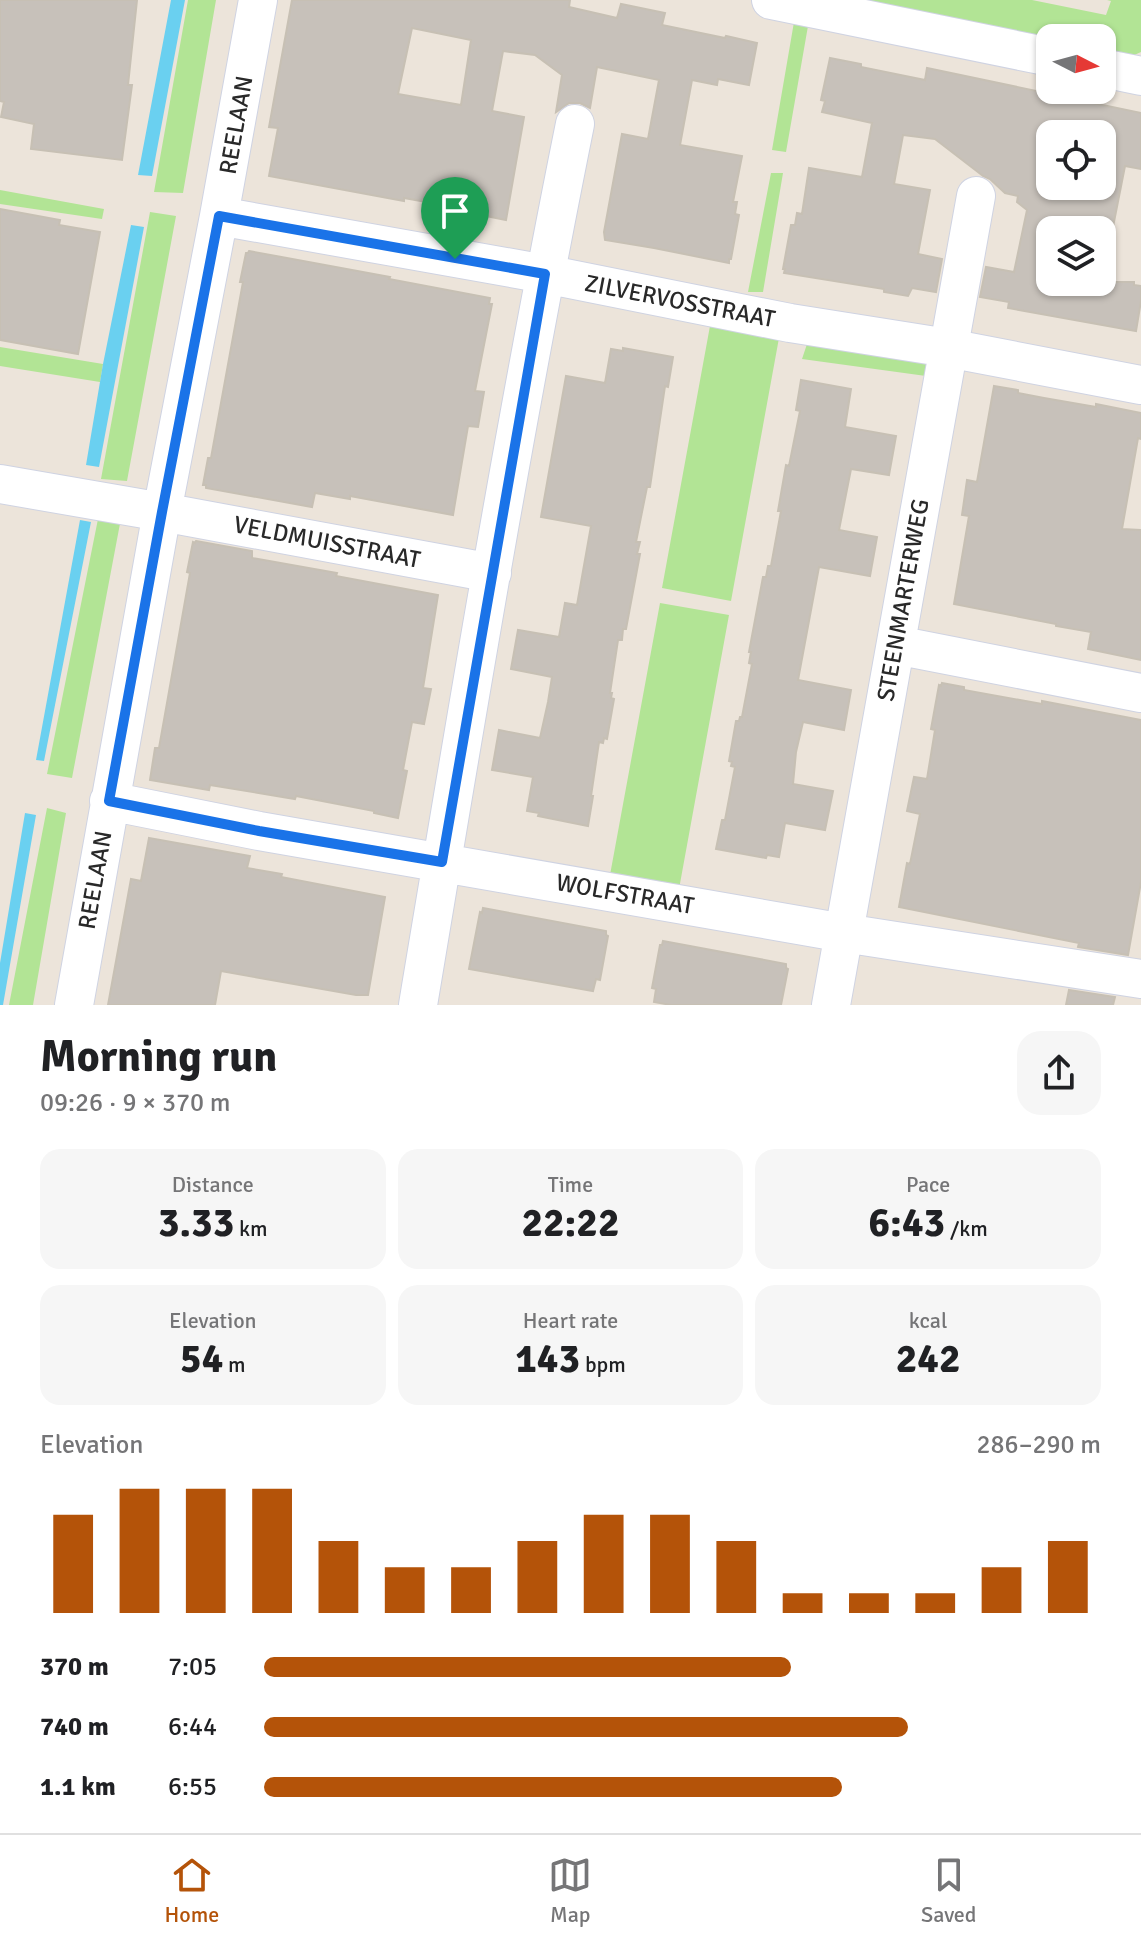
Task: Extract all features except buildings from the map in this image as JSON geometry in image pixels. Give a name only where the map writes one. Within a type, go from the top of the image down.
[{"type":"street","name":"REELAAN","points":[[74,1005],[258,0]]},
{"type":"street","points":[[771,0],[1036,54]]},
{"type":"street","points":[[1116,71],[1141,76]]},
{"type":"street","points":[[418,1005],[545,274],[575,124]]},
{"type":"street","name":"STEENMARTERWEG","points":[[831,1005],[976,196]]},
{"type":"street","name":"ZILVERVOSSTRAAT","points":[[219,216],[1141,385]]},
{"type":"street","name":"VELDMUISSTRAAT","points":[[0,484],[492,573]]},
{"type":"street","points":[[896,645],[1141,693]]},
{"type":"street","name":"WOLFSTRAAT","points":[[109,801],[259,831],[844,933],[1141,979]]},
{"type":"green space","points":[[188,0],[216,0],[183,193],[154,192]]},
{"type":"green space","points":[[839,0],[1032,0],[1106,15],[1111,1],[1107,0],[1141,0],[1141,52],[1123,60],[1116,59],[1116,24],[1036,24],[1036,35]]},
{"type":"green space","points":[[794,22],[808,26],[786,152],[772,150]]},
{"type":"green space","points":[[771,173],[783,173],[763,292],[748,292]]},
{"type":"green space","points":[[0,190],[104,209],[102,219],[0,204]]},
{"type":"green space","points":[[150,212],[176,216],[127,481],[101,479]]},
{"type":"green space","points":[[712,315],[781,327],[731,601],[662,588]]},
{"type":"green space","points":[[808,341],[930,359],[926,376],[802,359]]},
{"type":"green space","points":[[0,347],[103,364],[100,382],[0,366]]},
{"type":"green space","points":[[100,509],[122,513],[72,778],[47,774]]},
{"type":"green space","points":[[660,603],[729,615],[679,889],[610,875]]},
{"type":"green space","points":[[47,808],[66,813],[33,1005],[9,1005]]},
{"type":"water","points":[[171,0],[185,0],[152,176],[138,175]]},
{"type":"water","points":[[131,225],[144,227],[99,467],[86,465],[103,364]]},
{"type":"water","points":[[80,520],[91,522],[44,761],[36,760]]},
{"type":"water","points":[[25,813],[36,815],[3,1005],[0,1005],[0,963]]},
{"type":"route","points":[[219,216],[455,259],[545,274],[442,862],[259,831],[109,801],[219,216]]}]
